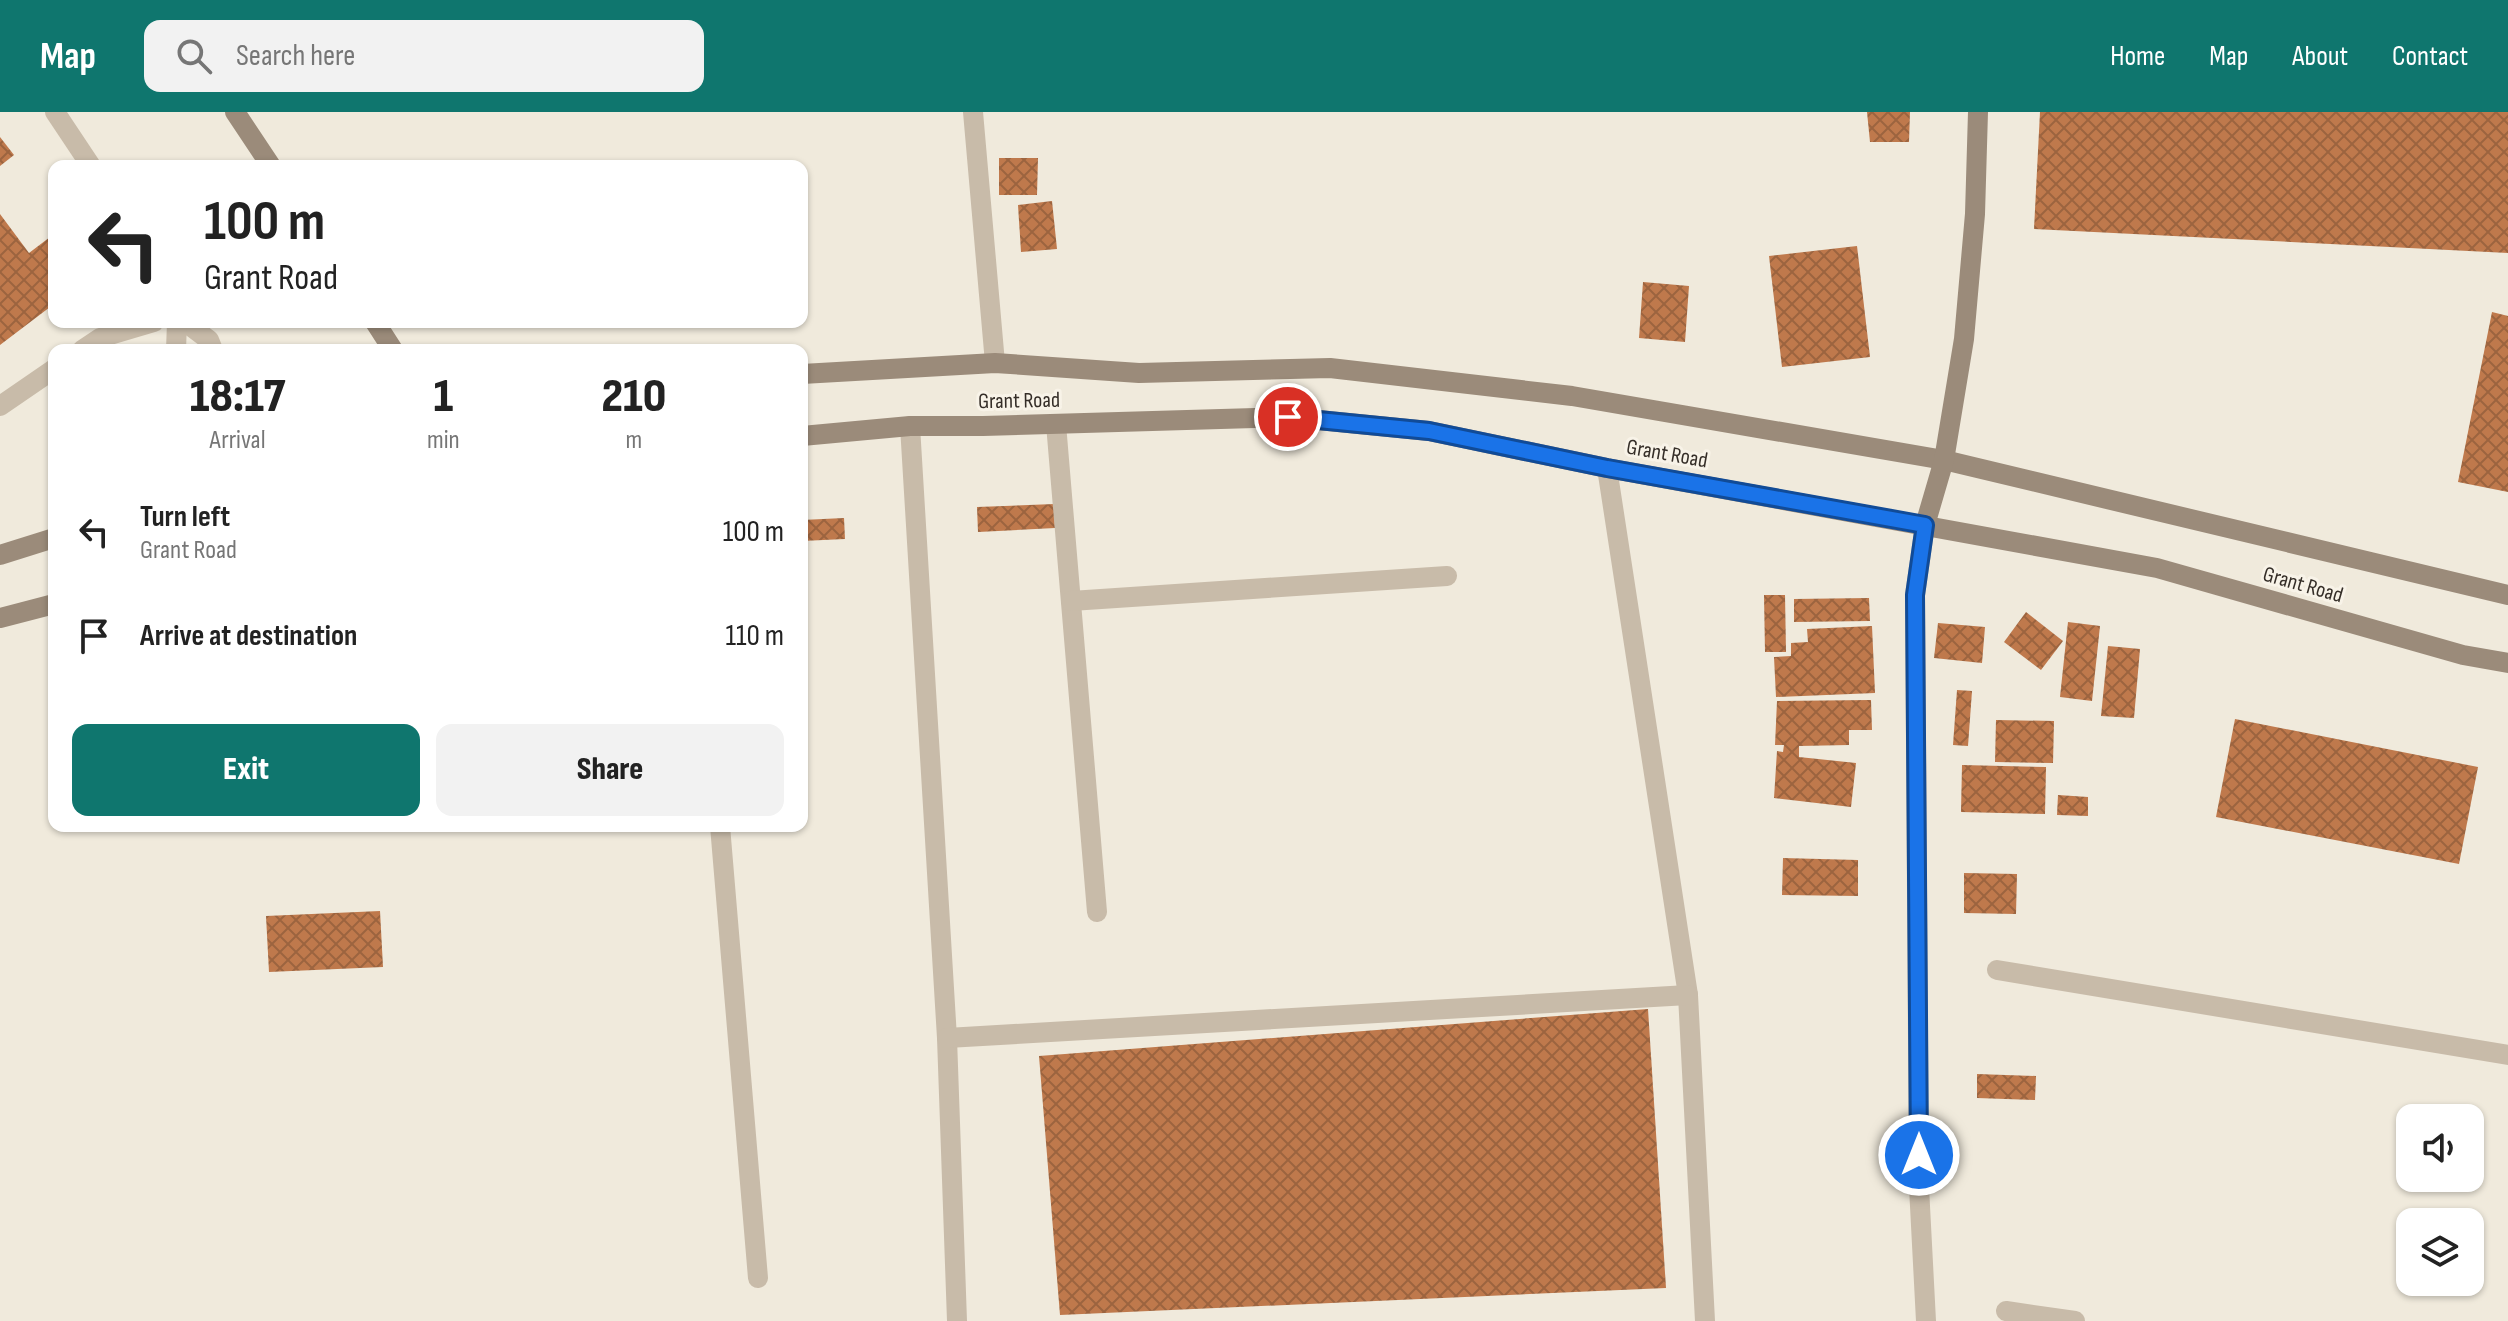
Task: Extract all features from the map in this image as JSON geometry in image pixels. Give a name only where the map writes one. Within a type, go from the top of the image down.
[{"type":"main road","points":[[235,112],[267,160]]},
{"type":"main road","points":[[1925,525],[1944,460],[1964,339],[1975,214],[1978,112]]},
{"type":"main road","name":"Grant Road","points":[[808,374],[995,363],[1139,373],[1330,368],[1572,396],[1944,460],[2508,595]]},
{"type":"main road","name":"Grant Road","points":[[808,435],[910,426],[1288,417],[1429,431],[1607,468],[2157,568],[2463,655],[2508,663]]},
{"type":"main road","points":[[0,555],[48,540]]},
{"type":"main road","points":[[0,618],[48,606]]},
{"type":"street","points":[[55,112],[87,160]]},
{"type":"street","points":[[973,112],[995,363]]},
{"type":"street","points":[[91,344],[100,338],[134,328]]},
{"type":"street","points":[[193,328],[211,344]]},
{"type":"street","points":[[0,406],[48,373]]},
{"type":"street","points":[[1056,424],[1097,912]]},
{"type":"street","points":[[910,426],[947,1038],[957,1321]]},
{"type":"street","points":[[1607,468],[1688,995],[1705,1321]]},
{"type":"street","points":[[1925,525],[1915,611],[1919,1187],[1926,1321]]},
{"type":"street","points":[[1071,601],[1447,576]]},
{"type":"street","points":[[721,832],[758,1278]]},
{"type":"street","points":[[1997,970],[2508,1055]]},
{"type":"street","points":[[947,1038],[1688,995]]},
{"type":"street","points":[[2006,1311],[2075,1321]]},
{"type":"building","points":[[1867,112],[1910,112],[1909,142],[1870,142]]},
{"type":"building","points":[[2040,112],[2508,112],[2508,253],[2034,229]]},
{"type":"building","points":[[0,137],[14,155],[0,166]]},
{"type":"building","points":[[999,158],[1038,158],[1037,195],[999,195]]},
{"type":"building","points":[[1052,201],[1057,249],[1021,252],[1018,205]]},
{"type":"building","points":[[0,214],[29,253],[48,239],[48,309],[0,345]]},
{"type":"building","points":[[1857,246],[1870,357],[1782,367],[1769,256]]},
{"type":"building","points":[[1643,282],[1689,286],[1685,342],[1639,338]]},
{"type":"building","points":[[2492,312],[2508,316],[2508,492],[2458,482]]},
{"type":"building","points":[[1054,504],[1055,528],[978,532],[977,507]]},
{"type":"building","points":[[844,518],[845,539],[808,541],[808,520]]},
{"type":"building","points":[[1764,595],[1785,595],[1786,652],[1765,652]]},
{"type":"building","points":[[1869,598],[1870,621],[1794,622],[1794,599]]},
{"type":"building","points":[[2026,612],[2063,641],[2041,670],[2004,642]]},
{"type":"building","points":[[2068,622],[2100,626],[2092,701],[2060,697]]},
{"type":"building","points":[[1938,623],[1985,627],[1982,663],[1934,658]]},
{"type":"building","points":[[1872,626],[1875,693],[1776,697],[1774,657],[1791,656],[1791,643],[1808,642],[1807,629]]},
{"type":"building","points":[[2108,646],[2140,649],[2134,718],[2101,716]]},
{"type":"building","points":[[1957,690],[1972,691],[1968,746],[1953,745]]},
{"type":"building","points":[[1871,700],[1872,730],[1849,730],[1849,745],[1799,746],[1799,757],[1856,763],[1851,807],[1774,798],[1777,751],[1783,752],[1784,745],[1775,745],[1777,701]]},
{"type":"building","points":[[2235,719],[2478,767],[2459,864],[2216,817]]},
{"type":"building","points":[[1996,720],[2054,721],[2053,763],[1995,762]]},
{"type":"building","points":[[1962,765],[2046,767],[2045,814],[1961,812]]},
{"type":"building","points":[[2058,795],[2088,797],[2088,816],[2057,815]]},
{"type":"building","points":[[1783,858],[1858,860],[1858,896],[1782,895]]},
{"type":"building","points":[[1964,873],[2017,874],[2016,914],[1964,913]]},
{"type":"building","points":[[380,911],[383,967],[269,972],[266,916]]},
{"type":"building","points":[[1648,1009],[1666,1288],[1060,1315],[1039,1056]]},
{"type":"building","points":[[1977,1074],[2036,1076],[2035,1100],[1977,1098]]},
{"type":"route","points":[[1288,417],[1429,431],[1607,468],[1925,525],[1915,595],[1919,1155]]}]
